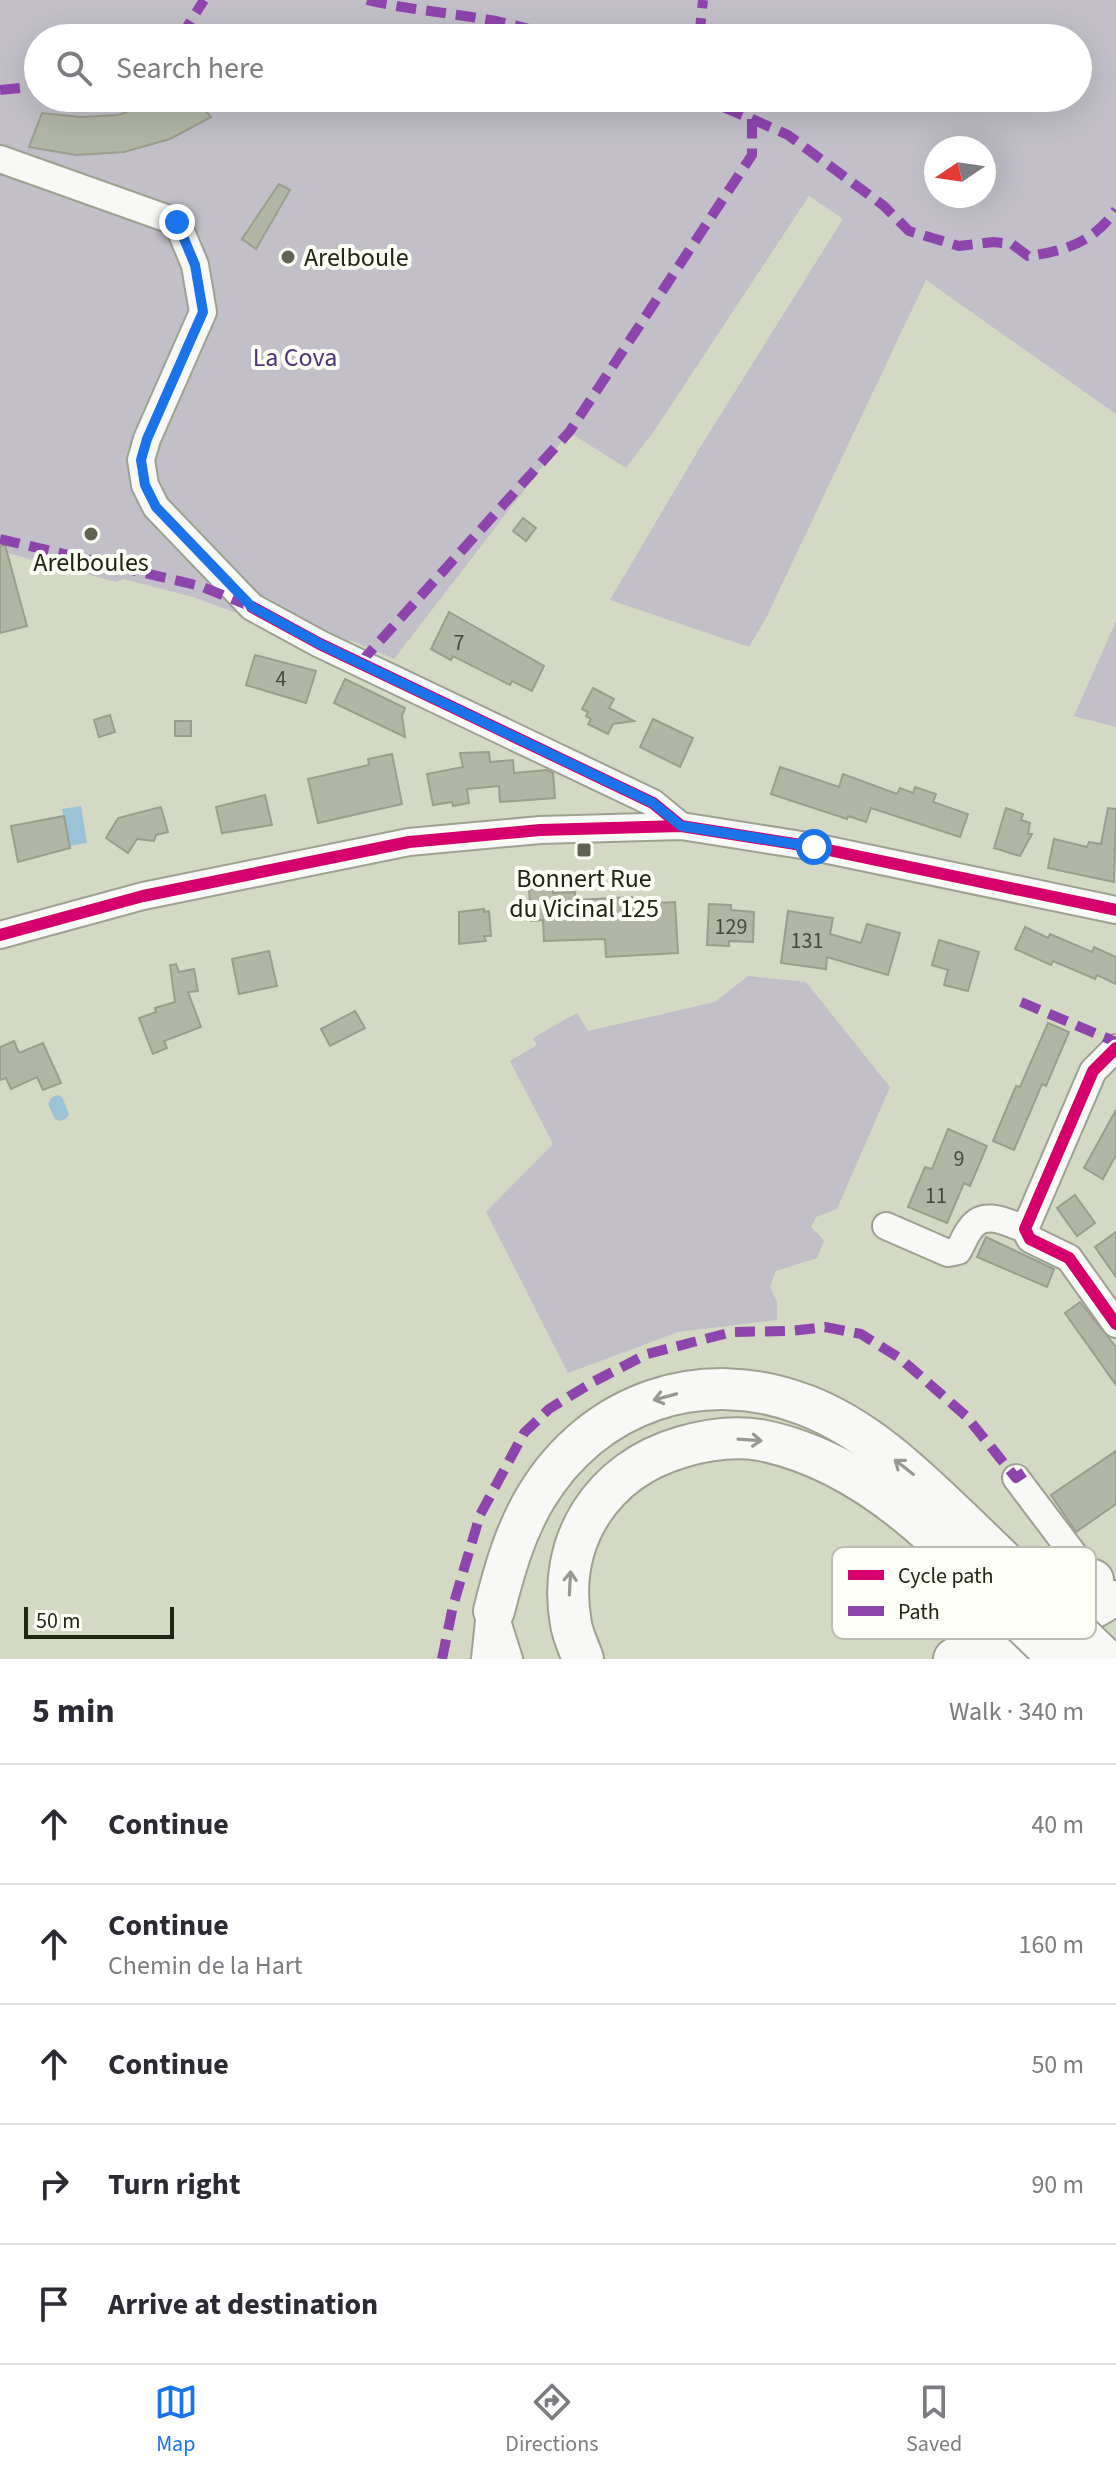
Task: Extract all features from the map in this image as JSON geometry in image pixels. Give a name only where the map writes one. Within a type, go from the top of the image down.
[{"type":"highway","points":[[494,1611],[518,1531],[537,1495],[561,1463],[589,1435],[632,1408],[660,1397],[690,1391],[719,1388],[749,1391],[806,1405],[879,1448],[913,1474],[947,1528],[963,1547]]},
{"type":"highway","points":[[583,1659],[571,1626],[568,1584],[574,1551],[585,1522],[599,1499],[636,1465],[663,1452],[725,1439],[758,1440],[791,1448],[865,1483],[903,1509],[947,1528],[970,1547]]},
{"type":"highway","points":[[954,1659],[993,1639]]},
{"type":"highway","points":[[1042,1639],[1059,1659]]},
{"type":"highway","points":[[1081,1639],[1105,1659]]},
{"type":"main road","points":[[489,1659],[494,1611]]},
{"type":"main road","points":[[986,1659],[1019,1639]]},
{"type":"main road","points":[[1012,1659],[1037,1639]]},
{"type":"street","points":[[0,159],[177,222],[195,265],[203,312],[147,439],[141,460],[145,485],[156,507],[252,607],[320,644],[653,803],[681,826]]},
{"type":"street","points":[[0,935],[143,896],[409,842],[540,830],[681,826],[814,847],[1116,910]]},
{"type":"street","points":[[1025,1229],[1093,1071],[1116,1048]]},
{"type":"street","points":[[886,1226],[948,1253],[958,1251],[974,1223],[985,1218],[998,1219],[1025,1229],[1030,1239],[1069,1258],[1116,1324]]},
{"type":"street","points":[[1016,1478],[1080,1547]]},
{"type":"street","points":[[1096,1565],[1110,1580]]},
{"type":"street","points":[[494,1611],[509,1659]]},
{"type":"green space","name":"La Cova","points":[[0,0],[1116,0],[1116,414],[926,280],[766,618],[749,647],[610,600],[699,449],[843,219],[809,196],[654,431],[626,468],[569,432],[394,659],[353,641],[320,644],[193,597],[123,579],[116,582],[0,551]]},
{"type":"green space","points":[[1116,621],[1116,727],[1074,716]]},
{"type":"green space","points":[[748,976],[806,982],[890,1087],[837,1209],[816,1217],[811,1227],[824,1240],[817,1258],[776,1271],[770,1287],[777,1302],[777,1320],[678,1332],[568,1373],[486,1212],[553,1144],[510,1061],[537,1045],[533,1038],[577,1013],[588,1031],[715,1002]]},
{"type":"water","points":[[81,806],[87,843],[69,846],[62,809]]},
{"type":"water","points":[[57,1095],[62,1097],[69,1114],[61,1121],[55,1119],[48,1104]]},
{"type":"building","points":[[127,112],[207,112],[211,117],[170,139],[124,152],[76,155],[29,147],[42,113],[80,117]]},
{"type":"building","points":[[279,184],[290,190],[256,249],[242,239]]},
{"type":"building","points":[[523,518],[536,528],[526,541],[513,531]]},
{"type":"building","points":[[5,545],[27,626],[0,633],[0,546]]},
{"type":"building","points":[[449,612],[544,666],[532,691],[512,681],[510,685],[453,656],[451,660],[431,649]]},
{"type":"building","points":[[255,655],[316,671],[306,703],[246,685]]},
{"type":"building","points":[[345,679],[405,708],[402,716],[405,737],[334,703]]},
{"type":"building","points":[[593,688],[614,699],[609,708],[634,721],[613,724],[608,734],[588,724],[591,719],[586,716],[588,712],[582,709]]},
{"type":"building","points":[[110,715],[115,732],[99,737],[94,720]]},
{"type":"building","points":[[653,719],[693,738],[680,767],[640,747]]},
{"type":"building","points":[[175,721],[191,721],[191,736],[175,736]]},
{"type":"building","points":[[489,752],[490,762],[513,760],[514,773],[547,770],[553,773],[555,798],[500,802],[499,786],[467,789],[469,803],[433,805],[427,774],[463,767],[460,753]]},
{"type":"building","points":[[392,754],[402,804],[318,823],[308,779],[369,765],[368,759]]},
{"type":"building","points":[[780,767],[839,787],[843,774],[897,794],[900,788],[913,793],[915,787],[936,794],[933,802],[968,814],[960,837],[871,808],[866,822],[848,816],[847,819],[771,794]]},
{"type":"building","points":[[265,795],[272,825],[222,833],[216,807]]},
{"type":"building","points":[[161,807],[168,832],[156,835],[154,841],[137,839],[128,853],[106,838],[118,818]]},
{"type":"building","points":[[1006,808],[1023,814],[1021,820],[1030,823],[1028,834],[1032,834],[1020,856],[994,848]]},
{"type":"building","points":[[1108,808],[1116,809],[1114,882],[1048,868],[1054,839],[1087,847],[1089,842],[1101,844]]},
{"type":"building","points":[[64,816],[70,848],[18,862],[11,826]]},
{"type":"building","points":[[553,888],[553,893],[575,892],[575,900],[632,897],[633,904],[675,902],[678,953],[606,957],[605,939],[544,941],[543,920],[531,921],[529,889]]},
{"type":"building","points":[[709,904],[731,905],[731,910],[754,912],[753,942],[729,941],[729,946],[707,945]]},
{"type":"building","points":[[484,909],[484,912],[489,911],[491,936],[484,936],[486,941],[459,944],[459,912]]},
{"type":"building","points":[[788,911],[833,918],[830,934],[861,943],[867,924],[900,933],[888,975],[827,957],[826,969],[781,963]]},
{"type":"building","points":[[1025,927],[1048,938],[1050,934],[1092,952],[1094,947],[1116,957],[1116,984],[1097,975],[1095,979],[1053,961],[1051,965],[1015,949]]},
{"type":"building","points":[[939,940],[979,952],[968,991],[944,985],[948,970],[932,965]]},
{"type":"building","points":[[269,951],[277,986],[239,994],[232,959]]},
{"type":"building","points":[[176,964],[179,972],[194,969],[198,991],[188,992],[201,1027],[164,1041],[167,1048],[153,1054],[139,1018],[156,1012],[155,1008],[175,1002],[170,965]]},
{"type":"building","points":[[355,1011],[365,1028],[330,1046],[321,1029]]},
{"type":"building","points":[[1048,1023],[1069,1032],[1046,1086],[1042,1084],[1014,1150],[993,1141]]},
{"type":"building","points":[[14,1041],[19,1053],[43,1043],[61,1083],[43,1090],[37,1077],[11,1089],[6,1078],[0,1080],[0,1047]]},
{"type":"building","points":[[1116,1110],[1116,1155],[1103,1179],[1084,1168]]},
{"type":"building","points":[[948,1129],[987,1146],[970,1186],[964,1183],[947,1223],[908,1207],[925,1167],[932,1169]]},
{"type":"building","points":[[1075,1195],[1095,1223],[1077,1236],[1057,1208]]},
{"type":"building","points":[[1116,1232],[1116,1277],[1095,1247]]},
{"type":"building","points":[[986,1237],[1054,1269],[1047,1287],[977,1257]]},
{"type":"building","points":[[1080,1302],[1116,1347],[1116,1385],[1065,1313]]},
{"type":"building","points":[[1116,1451],[1116,1504],[1076,1532],[1051,1495]]},
{"type":"marked path","points":[[189,24],[204,0]]},
{"type":"marked path","points":[[367,0],[510,24]]},
{"type":"marked path","points":[[700,24],[703,0]]},
{"type":"marked path","points":[[0,90],[24,87]]},
{"type":"marked path","points":[[360,663],[570,431],[752,155],[752,119],[735,112]]},
{"type":"marked path","points":[[752,119],[788,135],[884,206],[909,231],[959,246],[993,242],[1012,244],[1028,256],[1055,251],[1088,237],[1116,210]]},
{"type":"marked path","points":[[0,539],[200,586],[252,607]]},
{"type":"marked path","points":[[1021,1002],[1116,1042]]},
{"type":"marked path","points":[[442,1659],[453,1606],[480,1515],[524,1433],[549,1409],[647,1354],[732,1332],[825,1327],[861,1334],[901,1359],[966,1416],[1016,1478],[1032,1467]]},
{"type":"cycle path","points":[[252,607],[320,644],[653,803],[681,826]]},
{"type":"cycle path","points":[[0,935],[143,896],[409,842],[540,830],[681,826],[814,847],[1116,910]]},
{"type":"cycle path","points":[[1116,1048],[1093,1071],[1025,1229],[1030,1239],[1069,1258],[1116,1324]]},
{"type":"place","name":"Arelboule","points":[[288,257]]},
{"type":"place","name":"Arelboules","points":[[91,534]]},
{"type":"place","name":"Bonnert Rue du Vicinal 125","points":[[584,850]]},
{"type":"route","points":[[177,222],[195,265],[203,312],[147,439],[141,460],[145,485],[156,507],[252,607],[320,644],[653,803],[681,826],[814,847]]}]
